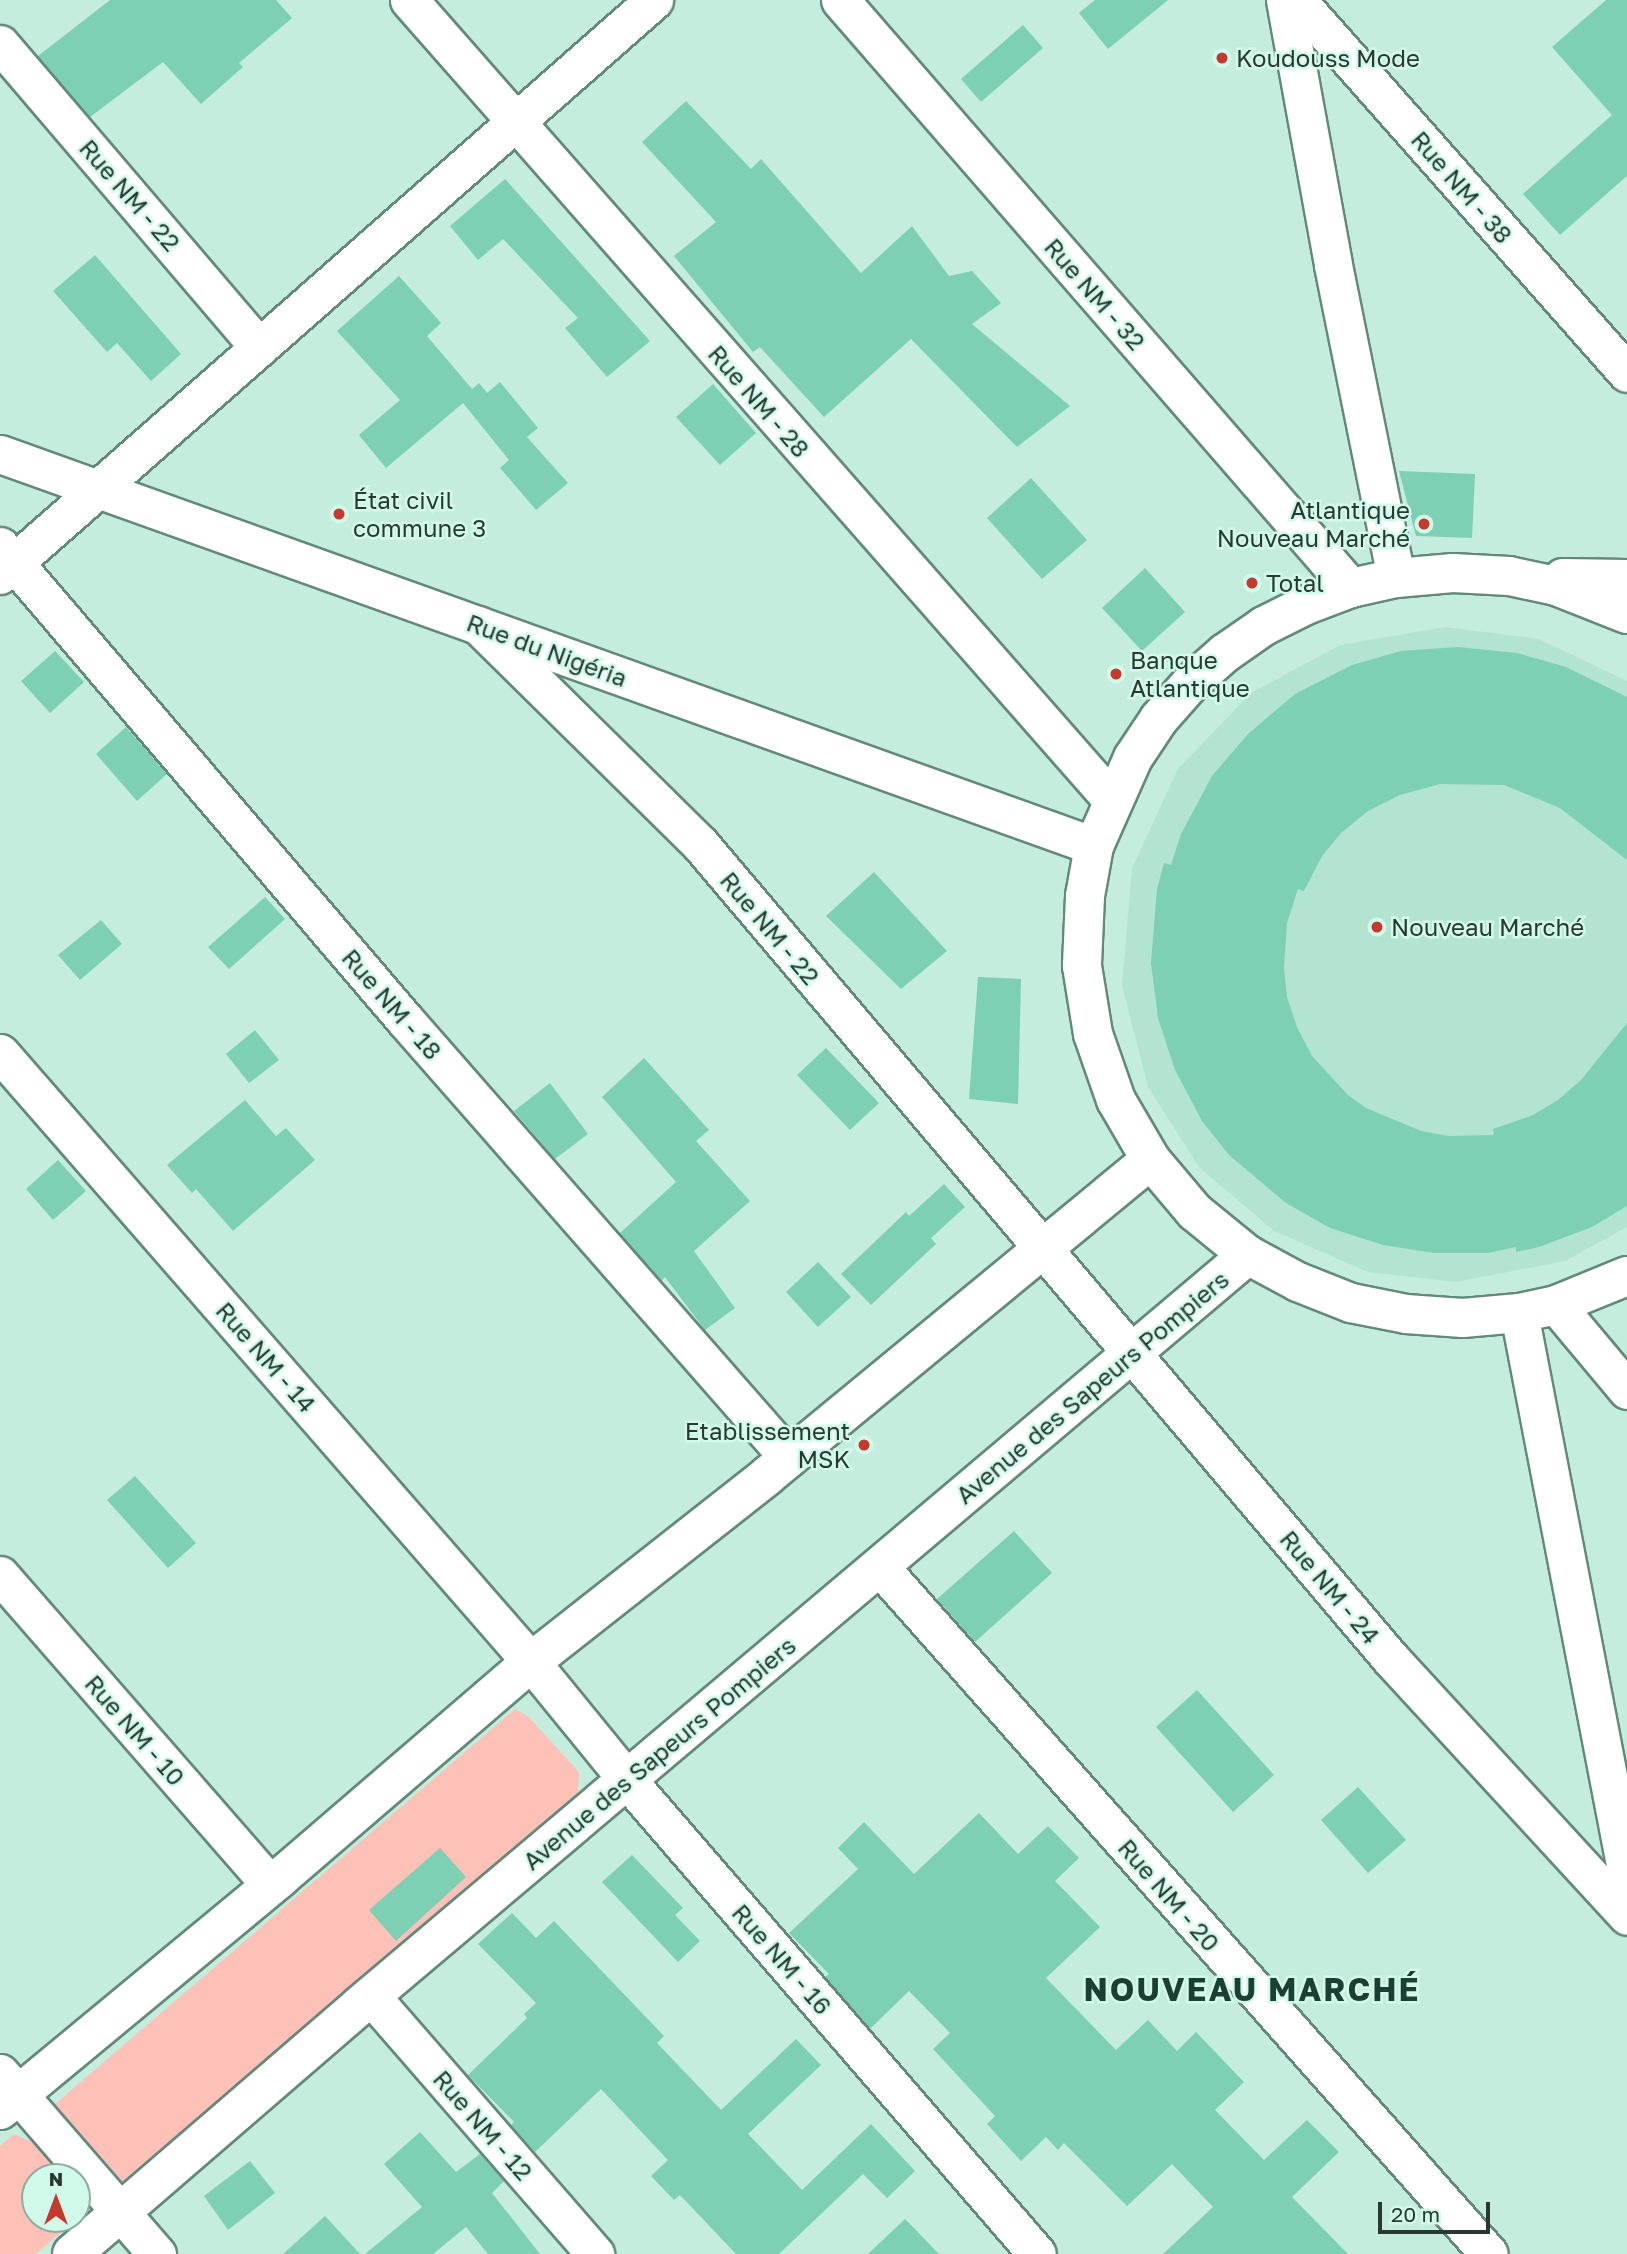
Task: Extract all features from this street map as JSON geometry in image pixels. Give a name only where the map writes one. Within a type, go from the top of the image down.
[{"type":"street","name":"Rue NM - 28","points":[[409,0],[1112,800]]},
{"type":"street","points":[[5,560],[99,489],[654,0]]},
{"type":"street","name":"Rue NM - 32","points":[[840,0],[1351,588]]},
{"type":"street","points":[[1285,0],[1333,265],[1396,578]]},
{"type":"street","name":"Rue NM - 38","points":[[1297,0],[1627,373]]},
{"type":"street","name":"Rue NM - 22","points":[[0,44],[259,347]]},
{"type":"street","name":"Rue du Nigéria","points":[[0,454],[1094,846]]},
{"type":"street","name":"Rue NM - 18","points":[[5,560],[789,1458]]},
{"type":"street","points":[[1627,579],[1452,573],[1396,578],[1351,588],[1306,605],[1265,626],[1225,653],[1190,684],[1159,719],[1133,758],[1112,800],[1094,846],[1086,896],[1082,966],[1093,1034],[1116,1100],[1151,1160],[1195,1212],[1248,1255],[1298,1282],[1351,1303],[1406,1314],[1463,1318],[1556,1305],[1627,1276]]},
{"type":"street","points":[[1509,576],[1556,586],[1627,614]]},
{"type":"street","name":"Rue NM - 22","points":[[478,625],[700,844],[1042,1250]]},
{"type":"street","name":"Rue NM - 14","points":[[0,1054],[531,1662]]},
{"type":"street","points":[[157,2254],[120,2211],[6,2092],[270,1885],[531,1662],[789,1458],[1151,1160]]},
{"type":"street","name":"Rue NM - 24","points":[[1042,1250],[1391,1659],[1627,1916]]},
{"type":"street","name":"Avenue des Sapeurs Pompiers","points":[[72,2254],[371,1996],[1248,1255]]},
{"type":"street","points":[[1556,1305],[1627,1390]]},
{"type":"street","points":[[1520,1312],[1627,1875]]},
{"type":"street","name":"Rue NM - 20","points":[[879,1566],[1489,2254]]},
{"type":"street","name":"Rue NM - 10","points":[[0,1575],[270,1885]]},
{"type":"street","name":"Rue NM - 16","points":[[531,1662],[628,1781],[1037,2254]]},
{"type":"street","name":"Rue NM - 12","points":[[371,1996],[595,2254]]},
{"type":"shaded area","name":"Nouveau Marché","points":[[1445,627],[1539,639],[1627,681],[1627,1227],[1565,1261],[1456,1282],[1368,1272],[1274,1231],[1199,1167],[1148,1087],[1122,985],[1132,868],[1178,769],[1251,693],[1340,645]]},
{"type":"shaded area","points":[[515,1709],[529,1717],[579,1772],[578,1795],[123,2185],[106,2186],[91,2168],[91,2163],[87,2163],[57,2128],[55,2104]]},
{"type":"shaded area","points":[[14,2134],[37,2144],[54,2163],[21,2163],[21,2233],[60,2233],[36,2254],[0,2254],[0,2146]]},
{"type":"building","points":[[110,0],[276,0],[292,18],[239,63],[243,67],[201,104],[163,62],[90,117],[38,56]]},
{"type":"building","points":[[1095,0],[1168,0],[1108,49],[1079,13]]},
{"type":"building","points":[[1606,0],[1627,0],[1627,176],[1560,235],[1523,194],[1612,115],[1552,47]]},
{"type":"building","points":[[1023,25],[1043,48],[981,102],[961,79]]},
{"type":"building","points":[[686,101],[751,169],[761,159],[861,273],[912,226],[949,276],[972,271],[1001,303],[972,324],[1070,406],[1017,447],[911,339],[824,417],[760,347],[753,352],[674,256],[716,222],[642,142]]},
{"type":"building","points":[[505,179],[650,341],[607,377],[565,328],[578,318],[503,239],[478,260],[450,226]]},
{"type":"building","points":[[95,255],[181,354],[151,381],[117,343],[107,352],[53,291]]},
{"type":"building","points":[[399,276],[441,323],[427,336],[472,389],[479,383],[487,393],[500,382],[538,428],[527,437],[568,483],[536,510],[500,468],[509,460],[463,403],[386,468],[359,435],[400,400],[337,331]]},
{"type":"building","points":[[713,384],[756,433],[720,465],[676,417]]},
{"type":"building","points":[[1399,471],[1475,474],[1472,538],[1416,536]]},
{"type":"building","points":[[1031,478],[1087,540],[1042,579],[987,518]]},
{"type":"building","points":[[1145,568],[1185,612],[1142,651],[1102,608]]},
{"type":"building","points":[[1458,647],[1517,653],[1566,667],[1627,697],[1627,860],[1560,808],[1504,785],[1440,784],[1400,795],[1368,811],[1341,833],[1322,856],[1304,891],[1298,889],[1287,923],[1284,968],[1287,997],[1297,1027],[1312,1056],[1348,1095],[1366,1108],[1421,1131],[1449,1136],[1494,1135],[1493,1129],[1533,1115],[1558,1100],[1581,1080],[1627,1023],[1627,1206],[1592,1227],[1539,1247],[1516,1252],[1516,1247],[1488,1253],[1434,1253],[1383,1245],[1330,1228],[1286,1203],[1229,1155],[1202,1121],[1175,1070],[1158,1018],[1151,963],[1157,889],[1164,863],[1171,865],[1181,834],[1212,776],[1248,734],[1295,694],[1352,665],[1401,651]]},
{"type":"building","points":[[55,651],[84,682],[50,713],[21,681]]},
{"type":"building","points":[[126,727],[167,774],[137,801],[96,754]]},
{"type":"building","points":[[874,872],[947,951],[901,989],[826,916]]},
{"type":"building","points":[[265,897],[285,919],[229,969],[208,947]]},
{"type":"building","points":[[101,920],[122,944],[80,980],[58,955]]},
{"type":"building","points":[[978,977],[1021,979],[1018,1104],[969,1099]]},
{"type":"building","points":[[255,1030],[279,1060],[249,1083],[226,1054]]},
{"type":"building","points":[[826,1048],[879,1103],[850,1130],[797,1075]]},
{"type":"building","points":[[644,1058],[709,1130],[696,1141],[750,1201],[694,1251],[735,1308],[705,1330],[665,1277],[661,1281],[620,1233],[676,1182],[602,1097]]},
{"type":"building","points":[[550,1083],[588,1134],[555,1159],[514,1111]]},
{"type":"building","points":[[245,1100],[276,1136],[286,1128],[315,1160],[233,1231],[196,1189],[192,1193],[167,1165]]},
{"type":"building","points":[[58,1160],[86,1191],[53,1220],[26,1189]]},
{"type":"building","points":[[944,1184],[965,1207],[931,1238],[936,1244],[871,1305],[841,1274],[906,1212],[909,1216]]},
{"type":"building","points":[[818,1262],[851,1297],[818,1327],[786,1292]]},
{"type":"building","points":[[135,1476],[196,1543],[168,1568],[107,1500]]},
{"type":"building","points":[[1014,1531],[1052,1573],[975,1642],[937,1599]]},
{"type":"building","points":[[1197,1690],[1274,1775],[1233,1812],[1156,1727]]},
{"type":"building","points":[[1358,1787],[1406,1840],[1368,1873],[1321,1820]]},
{"type":"building","points":[[979,1813],[1018,1854],[1048,1826],[1079,1858],[1055,1881],[1100,1927],[1046,1978],[1116,2050],[1148,2020],[1177,2051],[1196,2032],[1244,2082],[1215,2110],[1264,2160],[1307,2120],[1339,2152],[1292,2197],[1348,2254],[1163,2254],[1213,2207],[1172,2164],[1127,2206],[1064,2143],[1058,2150],[1046,2137],[1021,2161],[987,2124],[995,2116],[933,2049],[950,2033],[909,1991],[870,2029],[825,1977],[829,1974],[789,1933],[858,1869],[838,1848],[864,1822],[914,1874]]},
{"type":"building","points":[[440,1848],[466,1877],[396,1941],[369,1910]]},
{"type":"building","points":[[632,1855],[683,1908],[675,1915],[700,1941],[678,1962],[602,1882]]},
{"type":"building","points":[[512,1913],[536,1938],[554,1921],[664,2036],[657,2043],[721,2110],[796,2039],[821,2065],[748,2134],[802,2190],[871,2124],[915,2171],[887,2198],[863,2174],[779,2254],[736,2254],[680,2195],[674,2200],[651,2176],[668,2160],[601,2089],[535,2152],[511,2125],[514,2122],[468,2075],[527,2018],[524,2014],[536,2003],[478,1944]]},
{"type":"building","points":[[420,2132],[456,2172],[480,2154],[504,2181],[492,2193],[540,2254],[488,2254],[466,2227],[433,2254],[365,2254],[422,2207],[384,2164]]},
{"type":"building","points":[[250,2161],[275,2193],[228,2230],[204,2196]]},
{"type":"building","points":[[325,2216],[360,2254],[283,2254]]},
{"type":"building","points":[[905,2219],[939,2254],[868,2254]]},
{"type":"place","name":"Koudouss Mode","points":[[1222,58]]},
{"type":"place","name":"État civil commune 3","points":[[339,514]]},
{"type":"place","name":"Atlantique Nouveau Marché","points":[[1424,524]]},
{"type":"place","name":"Total","points":[[1252,583]]},
{"type":"place","name":"Banque Atlantique","points":[[1116,674]]},
{"type":"place","name":"Nouveau Marché","points":[[1377,927]]},
{"type":"place","name":"Etablissement MSK","points":[[864,1445]]},
{"type":"district","name":"NOUVEAU MARCHÉ","points":[[1252,1989]]}]
